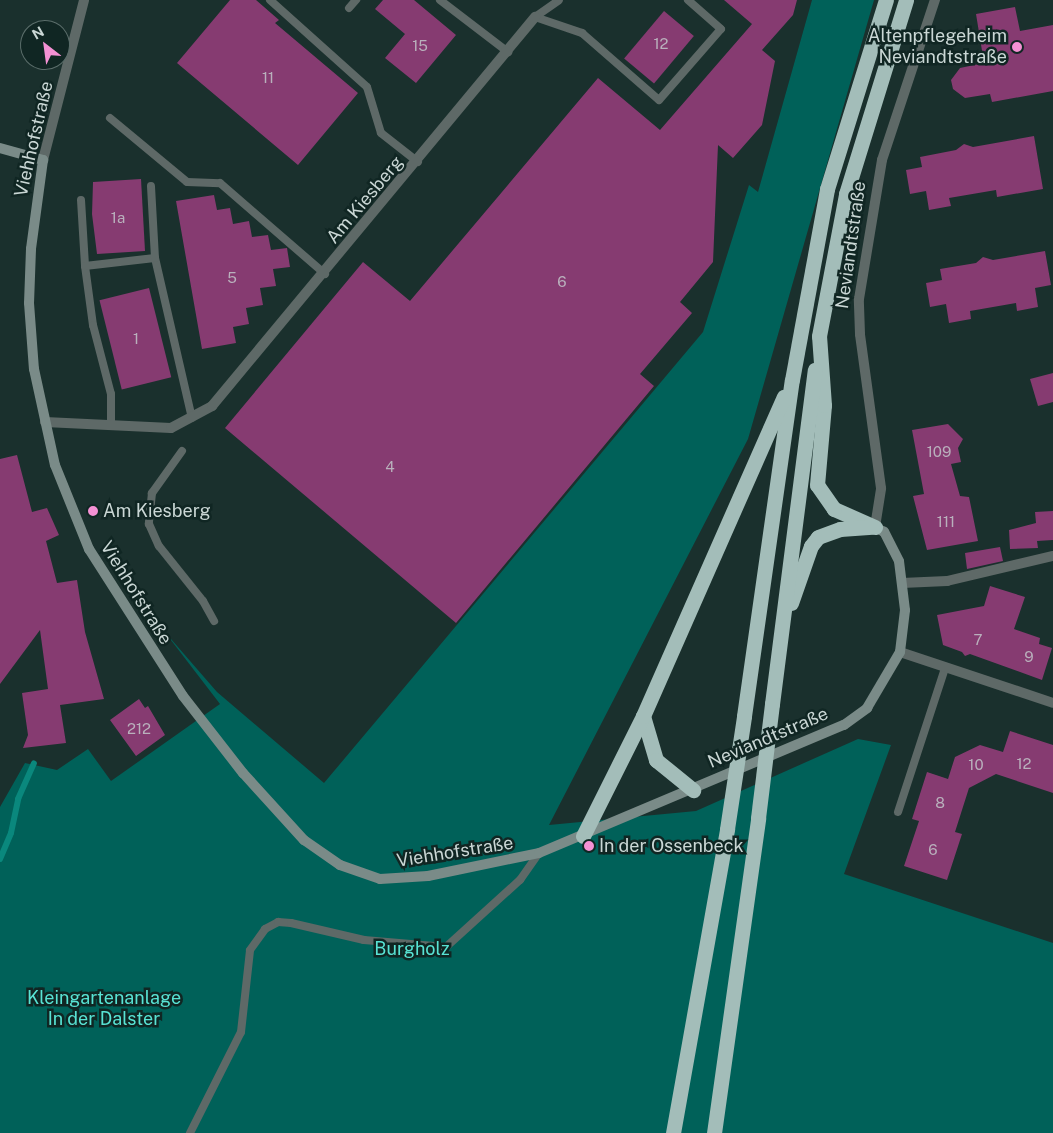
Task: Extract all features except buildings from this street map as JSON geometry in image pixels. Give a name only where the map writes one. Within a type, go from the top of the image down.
[{"type":"highway","points":[[673,1133],[728,829],[792,380],[827,189],[886,0]]},
{"type":"highway","points":[[714,1133],[758,818],[819,336],[846,194],[906,0]]},
{"type":"highway","points":[[819,336],[824,405],[817,485],[834,509],[875,527]]},
{"type":"highway","points":[[583,836],[643,716],[792,380]]},
{"type":"highway","points":[[781,632],[811,546],[818,537],[840,529],[875,527]]},
{"type":"highway","points":[[643,716],[656,760],[693,790]]},
{"type":"street","name":"Viehhofstraße","points":[[84,0],[43,160],[34,210],[29,303],[34,369],[45,422],[71,509],[106,579],[183,696],[243,773],[304,840],[340,865],[380,879],[428,876],[539,853],[557,847]]},
{"type":"street","name":"Neviandtstraße","points":[[557,847],[844,725],[866,708],[900,652],[905,610],[902,583],[891,542],[875,527],[881,488],[860,334],[859,299],[882,160],[935,0]]},
{"type":"street","name":"Am Kiesberg","points":[[45,422],[172,428],[212,406],[418,162],[535,17]]},
{"type":"street","points":[[0,148],[43,160]]},
{"type":"street","points":[[902,583],[948,581],[1053,556]]},
{"type":"street","points":[[900,652],[1053,703]]},
{"type":"lane","points":[[270,0],[367,87],[382,133],[418,162]]},
{"type":"lane","points":[[349,8],[356,0]]},
{"type":"lane","points":[[440,0],[508,52]]},
{"type":"lane","points":[[535,17],[559,0]]},
{"type":"lane","points":[[535,17],[582,33],[659,100],[721,28],[688,0]]},
{"type":"lane","points":[[110,118],[186,182],[220,183],[325,274]]},
{"type":"lane","points":[[151,186],[155,258],[192,418]]},
{"type":"lane","points":[[81,200],[85,266],[92,325],[111,394],[111,426]]},
{"type":"lane","points":[[85,266],[155,258]]},
{"type":"lane","points":[[182,451],[152,493],[149,524],[159,546],[214,621]]},
{"type":"lane","points":[[898,812],[945,668]]},
{"type":"lane","points":[[190,1133],[242,1032],[250,950],[265,929],[278,922],[291,923],[364,940],[446,946],[520,880],[539,853]]},
{"type":"green space","name":"Burgholz","points":[[812,0],[874,0],[748,439],[549,825],[696,811],[858,739],[891,745],[844,874],[1053,943],[1053,1133],[0,1133],[0,807],[25,763],[57,770],[88,749],[111,781],[220,704],[164,631],[217,692],[324,783],[703,332],[749,185],[758,192]]},
{"type":"waterway","points":[[0,859],[11,833],[18,799],[34,763]]},
{"type":"place","name":"Altenpflegeheim Neviandtstraße","points":[[1017,47]]},
{"type":"place","name":"Am Kiesberg","points":[[93,511]]},
{"type":"place","name":"In der Ossenbeck","points":[[589,846]]},
{"type":"park label","name":"Kleingartenanlage In der Dalster","points":[[104,1009]]}]
